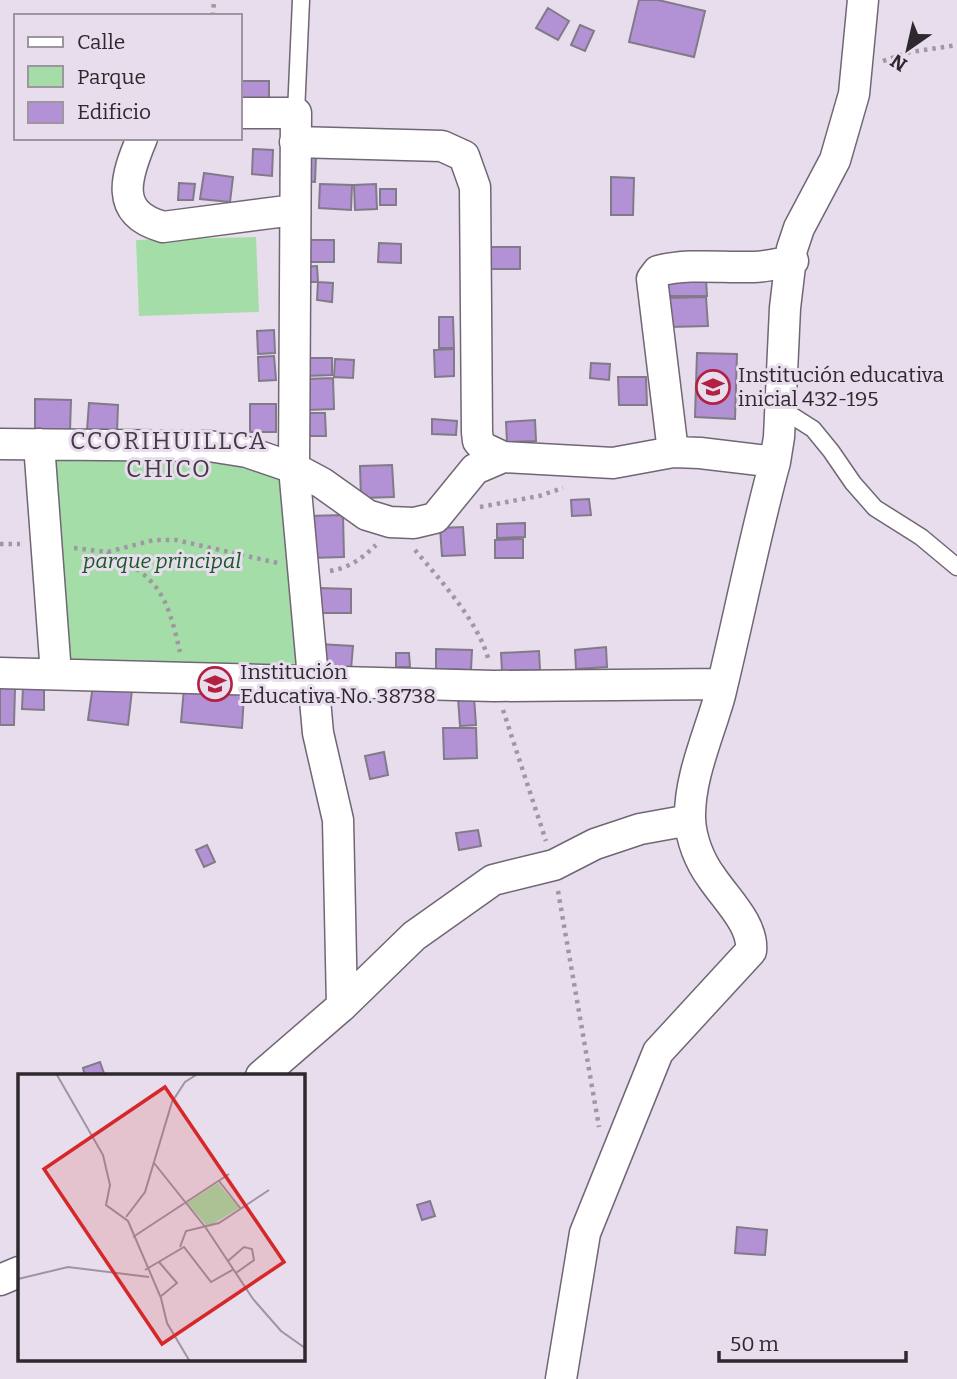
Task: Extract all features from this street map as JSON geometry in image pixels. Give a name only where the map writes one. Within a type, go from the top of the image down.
[{"type":"street","points":[[561,1379],[585,1233],[658,1052],[751,951],[752,940],[737,913],[710,876],[696,848],[690,820],[693,786],[722,684],[775,461],[785,308],[793,249],[799,228],[835,160],[854,94],[863,0]]},
{"type":"street","points":[[242,113],[296,113],[294,468],[318,733],[338,820],[342,1006]]},
{"type":"street","points":[[141,140],[126,187],[128,202],[135,214],[148,223],[163,227],[294,210]]},
{"type":"street","points":[[295,142],[442,146],[464,156],[475,187],[477,432],[478,441],[484,448],[503,457],[613,463],[673,452],[775,461]]},
{"type":"street","points":[[673,452],[652,279],[658,271],[667,269],[704,265],[755,267],[793,261]]},
{"type":"street","points":[[0,444],[209,446],[247,452],[294,468],[367,515],[390,522],[414,523],[435,518],[475,469],[503,457]]},
{"type":"street","points":[[39,444],[56,674]]},
{"type":"street","points":[[0,673],[494,685],[722,684]]},
{"type":"street","points":[[263,1074],[342,1006],[414,936],[493,880],[554,865],[595,844],[640,829],[690,820]]},
{"type":"street","points":[[0,1280],[18,1272]]},
{"type":"lane","points":[[296,113],[301,0]]},
{"type":"lane","points":[[780,408],[813,429],[875,508],[921,537],[957,567]]},
{"type":"path","points":[[857,71],[910,52],[957,45]]},
{"type":"path","points":[[435,518],[539,496],[574,484]]},
{"type":"path","points":[[107,552],[154,540],[176,540],[318,573],[347,568],[358,562],[380,542],[390,522],[442,583],[475,630],[487,655],[494,685],[554,865],[600,1135]]},
{"type":"path","points":[[0,544],[46,544],[107,552],[136,566],[157,586],[173,620],[186,677]]},
{"type":"green space","points":[[256,237],[259,312],[139,316],[136,240]]},
{"type":"green space","name":"parque principal","points":[[45,454],[203,455],[278,465],[305,671],[63,667]]},
{"type":"building","points":[[639,0],[658,0],[705,11],[694,57],[629,42]]},
{"type":"building","points":[[548,8],[569,21],[558,40],[536,28]]},
{"type":"building","points":[[580,25],[594,31],[585,51],[571,45]]},
{"type":"building","points":[[242,81],[269,81],[269,102],[242,102]]},
{"type":"building","points":[[253,149],[273,150],[272,176],[252,174]]},
{"type":"building","points":[[300,154],[316,155],[315,182],[299,181]]},
{"type":"building","points":[[204,173],[233,177],[230,202],[200,199]]},
{"type":"building","points":[[611,177],[634,178],[633,215],[611,215]]},
{"type":"building","points":[[179,183],[195,184],[193,200],[178,200]]},
{"type":"building","points":[[320,184],[352,185],[351,210],[319,208]]},
{"type":"building","points":[[376,184],[377,209],[355,210],[354,185]]},
{"type":"building","points":[[380,189],[396,189],[396,205],[380,205]]},
{"type":"building","points":[[301,240],[334,240],[334,262],[301,262]]},
{"type":"building","points":[[379,243],[401,244],[401,263],[378,262]]},
{"type":"building","points":[[484,247],[520,247],[520,269],[484,269]]},
{"type":"building","points":[[317,266],[318,282],[301,282],[300,267]]},
{"type":"building","points":[[706,279],[707,296],[667,296],[667,280]]},
{"type":"building","points":[[318,282],[333,283],[332,302],[317,300]]},
{"type":"building","points":[[706,297],[708,326],[669,327],[668,298]]},
{"type":"building","points":[[439,317],[453,317],[454,348],[439,348]]},
{"type":"building","points":[[274,330],[275,353],[258,354],[257,331]]},
{"type":"building","points":[[454,349],[454,376],[435,377],[434,350]]},
{"type":"building","points":[[697,353],[737,354],[735,419],[695,417]]},
{"type":"building","points":[[274,356],[276,380],[259,381],[258,357]]},
{"type":"building","points":[[306,358],[332,358],[332,375],[307,376]]},
{"type":"building","points":[[335,359],[354,360],[353,378],[334,377]]},
{"type":"building","points":[[591,363],[610,364],[609,380],[590,378]]},
{"type":"building","points":[[618,377],[646,377],[647,405],[619,405]]},
{"type":"building","points":[[333,378],[334,409],[307,410],[305,379]]},
{"type":"building","points":[[35,399],[71,400],[70,431],[35,430]]},
{"type":"building","points":[[89,403],[118,405],[117,432],[87,430]]},
{"type":"building","points":[[250,404],[276,404],[276,432],[250,432]]},
{"type":"building","points":[[306,413],[325,413],[326,436],[307,436]]},
{"type":"building","points":[[432,419],[457,421],[456,435],[432,434]]},
{"type":"building","points":[[535,420],[536,441],[507,442],[506,422]]},
{"type":"building","points":[[392,465],[394,497],[361,498],[360,466]]},
{"type":"building","points":[[589,499],[591,515],[572,516],[571,500]]},
{"type":"building","points":[[343,515],[344,557],[309,558],[308,516]]},
{"type":"building","points":[[525,523],[525,537],[497,538],[497,524]]},
{"type":"building","points":[[463,527],[465,555],[442,556],[440,528]]},
{"type":"building","points":[[523,539],[523,558],[495,558],[495,540]]},
{"type":"building","points":[[318,588],[351,589],[351,613],[318,613]]},
{"type":"building","points":[[319,644],[353,646],[351,669],[317,667]]},
{"type":"building","points":[[606,647],[607,667],[576,669],[575,650]]},
{"type":"building","points":[[436,649],[472,650],[471,670],[436,669]]},
{"type":"building","points":[[539,651],[540,670],[502,671],[501,653]]},
{"type":"building","points":[[396,653],[409,653],[410,667],[396,667]]},
{"type":"building","points":[[93,685],[132,690],[128,725],[88,720]]},
{"type":"building","points":[[23,687],[44,687],[44,710],[22,709]]},
{"type":"building","points":[[0,688],[15,688],[14,725],[0,725]]},
{"type":"building","points":[[184,688],[244,694],[242,728],[181,722]]},
{"type":"building","points":[[474,697],[476,725],[460,726],[458,698]]},
{"type":"building","points":[[443,728],[476,728],[477,758],[444,759]]},
{"type":"building","points":[[384,752],[388,775],[370,779],[365,756]]},
{"type":"building","points":[[478,830],[481,846],[459,850],[456,833]]},
{"type":"building","points":[[207,845],[215,862],[204,867],[196,850]]},
{"type":"building","points":[[100,1062],[104,1074],[84,1074],[83,1068]]},
{"type":"building","points":[[430,1201],[435,1216],[422,1220],[417,1205]]},
{"type":"building","points":[[737,1227],[767,1230],[765,1255],[735,1253]]},
{"type":"place","name":"Institución educativa inicial 432-195","points":[[713,387]]},
{"type":"place","name":"Institución Educativa No. 38738","points":[[215,684]]},
{"type":"district","name":"CCORIHUILLCA CHICO","points":[[169,455]]}]
